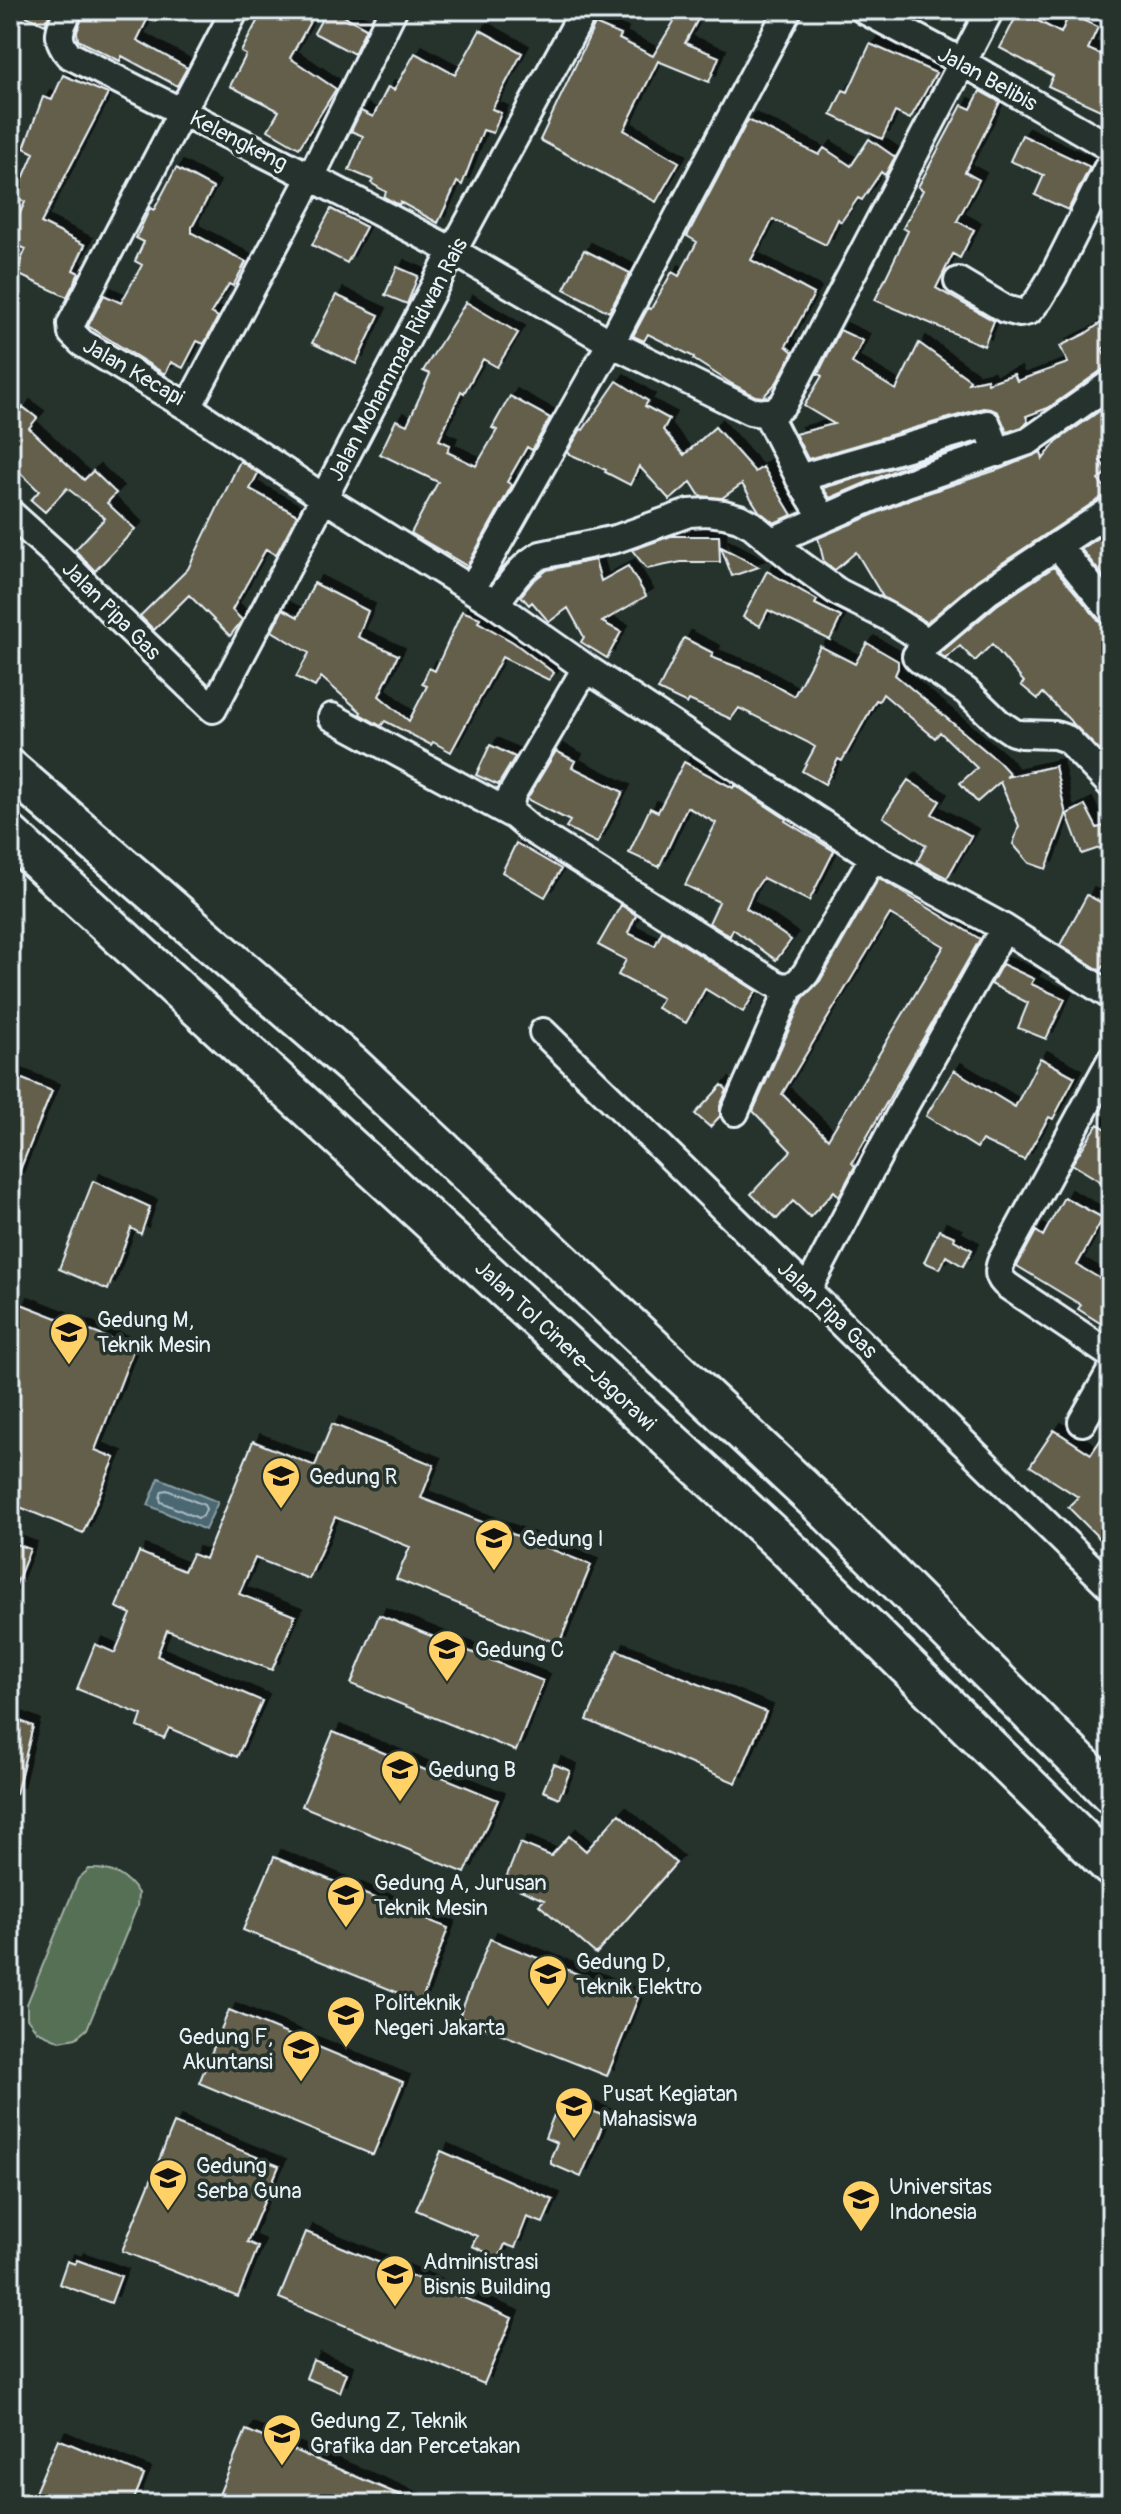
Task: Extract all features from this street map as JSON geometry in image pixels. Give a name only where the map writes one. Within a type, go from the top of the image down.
[{"type":"highway","points":[[10,769],[353,1066],[826,1510],[1111,1794]]},
{"type":"highway","name":"Jalan Tol Cinere–Jagorawi","points":[[10,835],[788,1549],[1111,1867]]},
{"type":"street","name":"Kelengkeng","points":[[69,10],[58,33],[62,48],[69,55],[453,251],[611,343],[750,411],[766,412]]},
{"type":"street","points":[[183,111],[235,10]]},
{"type":"street","name":"Jalan Kecapi","points":[[183,111],[71,328],[82,343],[188,407],[311,177],[393,10]]},
{"type":"street","name":"Jalan Mohammad Ridwan Rais","points":[[213,709],[453,251],[584,10]]},
{"type":"street","points":[[472,589],[611,343],[788,10]]},
{"type":"street","name":"Jalan Belibis","points":[[864,10],[964,63],[1111,148]]},
{"type":"street","points":[[824,519],[799,478],[766,412],[775,411],[784,403],[990,10]]},
{"type":"street","points":[[958,281],[1005,309],[1020,313],[1029,311],[1053,276],[1111,161]]},
{"type":"street","points":[[772,541],[904,484],[1029,441],[1111,383]]},
{"type":"street","points":[[188,407],[324,498],[495,604],[586,668],[873,857],[1004,928],[1111,996]]},
{"type":"street","points":[[799,478],[987,424],[998,453]]},
{"type":"street","points":[[1111,510],[987,592],[928,642],[917,657],[966,691],[1005,727],[1021,734],[1055,735],[1067,739],[1111,785]]},
{"type":"street","points":[[495,604],[520,571],[541,555],[616,539],[689,513],[707,512],[739,518],[838,592],[928,642]]},
{"type":"street","name":"Jalan Pipa Gas","points":[[10,513],[213,709]]},
{"type":"street","points":[[1057,545],[1111,611]]},
{"type":"street","points":[[511,814],[512,794],[586,668]]},
{"type":"street","points":[[332,717],[511,814],[781,987],[790,987],[806,973],[873,857]]},
{"type":"street","points":[[808,1289],[905,1105],[1004,928]]},
{"type":"street","points":[[735,1112],[790,987]]},
{"type":"street","name":"Jalan Pipa Gas","points":[[543,1032],[1111,1587]]},
{"type":"street","points":[[1111,1060],[998,1272],[1001,1281],[1111,1355]]},
{"type":"street","points":[[1082,1422],[1111,1371]]},
{"type":"green space","points":[[89,1869],[111,1871],[123,1877],[138,1893],[137,1907],[87,2029],[76,2038],[60,2041],[37,2031],[27,2018],[27,2004],[78,1879]]},
{"type":"water","points":[[159,1478],[218,1502],[205,1530],[148,1505]]},
{"type":"building","points":[[13,10],[51,10],[45,25]]},
{"type":"building","points":[[85,10],[137,10],[149,16],[137,40],[187,68],[177,86],[122,56],[120,61],[78,40],[77,32]]},
{"type":"building","points":[[263,10],[298,10],[312,18],[290,58],[336,89],[299,148],[268,130],[279,111],[230,86],[246,55],[241,52]]},
{"type":"building","points":[[327,10],[333,10],[366,28],[354,54],[314,33]]},
{"type":"building","points":[[681,10],[703,10],[685,43],[719,57],[709,82],[658,61],[624,130],[679,162],[656,202],[540,140],[595,24],[621,35],[619,39],[653,56]]},
{"type":"building","points":[[1019,11],[1061,33],[1069,14],[1098,27],[1088,49],[1111,59],[1111,115],[1048,86],[1053,76],[1000,48]]},
{"type":"building","points":[[480,30],[522,53],[492,109],[501,113],[493,133],[483,130],[462,185],[457,182],[438,223],[400,202],[399,205],[384,197],[386,192],[371,183],[373,180],[349,170],[363,136],[351,131],[361,111],[373,117],[388,87],[394,90],[415,53],[455,75]]},
{"type":"building","points":[[870,44],[936,73],[910,119],[895,112],[882,139],[831,115],[843,90],[848,92]]},
{"type":"building","points":[[63,75],[108,94],[41,223],[85,245],[73,270],[79,273],[67,297],[15,273],[26,249],[10,242],[10,235],[25,202],[15,197],[34,153],[24,148],[43,97],[52,100]]},
{"type":"building","points":[[980,91],[1000,102],[965,172],[979,180],[957,221],[974,230],[960,258],[953,254],[936,288],[994,321],[984,346],[875,300],[908,231],[903,228],[923,190],[918,187],[962,105],[971,109]]},
{"type":"building","points":[[748,120],[819,155],[824,148],[851,166],[869,139],[895,157],[885,175],[881,172],[862,200],[858,198],[841,222],[838,219],[826,245],[773,219],[751,260],[814,294],[786,346],[793,352],[777,382],[763,397],[732,384],[694,357],[648,334],[644,341],[633,336],[672,272],[679,276],[697,242],[687,236]]},
{"type":"building","points":[[1022,135],[1090,167],[1068,210],[1035,195],[1044,175],[1010,161]]},
{"type":"building","points":[[176,168],[213,188],[192,227],[192,233],[246,262],[233,286],[229,284],[211,313],[218,317],[204,344],[197,341],[183,368],[171,362],[165,374],[88,326],[104,295],[121,303],[142,265],[135,261],[144,242],[136,238],[150,208],[154,210]]},
{"type":"building","points":[[331,209],[366,227],[347,263],[312,245]]},
{"type":"building","points":[[584,250],[630,273],[609,312],[564,289]]},
{"type":"building","points":[[397,267],[418,276],[407,304],[385,295]]},
{"type":"building","points":[[336,295],[379,315],[356,364],[312,343]]},
{"type":"building","points":[[466,302],[518,333],[497,367],[483,359],[464,393],[461,391],[439,440],[450,445],[447,452],[476,466],[497,430],[492,428],[510,396],[550,418],[532,450],[527,447],[507,482],[512,485],[467,566],[411,533],[438,482],[380,454],[396,420],[407,425],[430,374],[423,371]]},
{"type":"building","points":[[1111,316],[1111,343],[1102,349],[1111,367],[1048,408],[1026,416],[1028,422],[1022,427],[1007,432],[998,412],[983,408],[808,459],[795,434],[834,424],[804,406],[822,376],[818,374],[840,330],[863,341],[852,363],[896,390],[919,343],[970,380],[968,383],[987,379],[988,383],[1014,374],[1017,381],[1068,363],[1060,346]]},
{"type":"building","points":[[617,381],[648,401],[645,406],[669,419],[663,430],[684,455],[715,427],[755,472],[763,467],[792,515],[774,523],[759,511],[742,484],[722,498],[700,496],[691,482],[670,500],[639,466],[630,485],[606,470],[567,453]]},
{"type":"building","points":[[1111,403],[1111,450],[1100,461],[1108,471],[1098,480],[1111,494],[978,579],[927,622],[883,597],[856,552],[835,570],[824,562],[818,538],[910,499],[1041,452],[1043,459],[1057,441]]},
{"type":"building","points":[[23,407],[37,418],[29,428],[84,480],[93,471],[116,493],[107,503],[135,529],[95,571],[75,550],[105,518],[67,488],[45,512],[31,500],[39,491],[10,463],[10,409],[17,416]]},
{"type":"building","points":[[950,451],[830,498],[823,488]]},
{"type":"building","points":[[240,461],[258,473],[250,489],[297,515],[276,555],[266,549],[232,610],[242,620],[230,636],[189,595],[154,630],[140,616],[188,569]]},
{"type":"building","points":[[1111,529],[1111,586],[1081,549]]},
{"type":"building","points":[[671,536],[719,536],[720,562],[681,562],[647,569],[632,550]]},
{"type":"building","points":[[721,547],[759,567],[732,576]]},
{"type":"building","points":[[595,560],[601,581],[628,566],[646,596],[602,622],[621,632],[607,658],[581,642],[584,637],[568,608],[549,622],[532,602],[529,605],[521,596],[547,570]]},
{"type":"building","points":[[1054,567],[1099,621],[1111,627],[1111,740],[1100,751],[1043,693],[1038,699],[1021,685],[1024,682],[992,644],[975,661],[960,646],[946,658],[939,654],[997,605]]},
{"type":"building","points":[[767,571],[817,600],[815,604],[841,617],[830,640],[768,610],[760,626],[743,617]]},
{"type":"building","points":[[314,583],[368,611],[358,637],[398,655],[379,696],[409,721],[427,686],[422,684],[429,668],[435,671],[462,611],[480,618],[478,622],[513,642],[554,673],[549,680],[502,657],[451,752],[433,742],[431,745],[385,721],[381,726],[360,714],[321,677],[315,687],[296,677],[309,653],[272,631],[283,609],[298,617]]},
{"type":"building","points":[[684,638],[713,653],[711,657],[753,673],[794,696],[820,646],[855,664],[867,643],[898,661],[895,675],[999,762],[1010,774],[1006,777],[1055,766],[1066,815],[1046,869],[1029,863],[1013,844],[1019,826],[1000,782],[977,802],[960,783],[977,768],[940,732],[935,738],[883,694],[879,701],[876,700],[842,761],[838,759],[825,784],[802,771],[815,747],[807,742],[739,708],[731,719],[658,690]]},
{"type":"building","points":[[490,745],[515,757],[498,785],[476,775]]},
{"type":"building","points":[[556,751],[575,761],[572,767],[623,792],[597,843],[566,827],[570,821],[527,799]]},
{"type":"building","points":[[684,762],[733,788],[735,785],[834,851],[809,901],[763,878],[753,892],[746,908],[791,940],[776,960],[733,929],[730,936],[709,923],[719,902],[685,885],[716,823],[687,807],[659,867],[629,853],[650,808],[658,812]]},
{"type":"building","points":[[908,780],[940,801],[932,814],[971,836],[947,878],[917,862],[926,845],[883,817]]},
{"type":"building","points":[[1085,805],[1097,828],[1111,824],[1111,844],[1082,854],[1067,814]]},
{"type":"building","points":[[516,843],[561,869],[545,897],[502,872]]},
{"type":"building","points":[[879,878],[980,939],[852,1163],[855,1166],[839,1196],[834,1191],[810,1217],[793,1201],[777,1219],[751,1194],[791,1151],[753,1111],[803,998],[820,981]],"holes":[[[890,914],[944,946],[828,1139],[782,1094]]]},
{"type":"building","points":[[1087,895],[1106,905],[1103,911],[1111,916],[1111,952],[1101,971],[1060,945]]},
{"type":"building","points":[[621,905],[636,915],[628,933],[655,946],[662,931],[756,991],[743,1012],[705,989],[686,1023],[657,1008],[662,998],[618,975],[626,960],[598,945]]},
{"type":"building","points":[[1002,964],[1034,979],[1031,984],[1065,999],[1046,1039],[1018,1028],[1028,1003],[991,984]]},
{"type":"building","points":[[1040,1058],[1075,1077],[1053,1119],[1049,1117],[1024,1160],[982,1140],[977,1148],[926,1116],[954,1070],[1015,1107]]},
{"type":"building","points":[[10,1074],[52,1091],[11,1192],[10,1192]]},
{"type":"building","points":[[722,1085],[727,1090],[720,1106],[720,1116],[710,1127],[695,1114]]},
{"type":"building","points":[[1098,1124],[1111,1132],[1111,1188],[1072,1164]]},
{"type":"building","points":[[93,1181],[150,1207],[141,1234],[131,1228],[108,1290],[59,1269]]},
{"type":"building","points":[[1064,1197],[1103,1218],[1077,1265],[1111,1285],[1111,1330],[1078,1309],[1081,1305],[1017,1266],[1036,1231],[1043,1236]]},
{"type":"building","points":[[939,1230],[972,1250],[963,1266],[946,1256],[940,1269],[924,1262]]},
{"type":"building","points":[[21,1304],[134,1348],[95,1450],[115,1458],[83,1533],[10,1503],[10,1333]]},
{"type":"building","points":[[332,1424],[434,1465],[421,1498],[591,1565],[559,1644],[396,1579],[410,1547],[335,1517],[309,1579],[255,1558],[239,1594],[295,1616],[272,1670],[167,1630],[157,1656],[262,1701],[237,1757],[169,1728],[164,1738],[138,1727],[142,1715],[77,1689],[95,1644],[115,1653],[131,1614],[116,1607],[139,1552],[184,1571],[192,1554],[205,1559],[253,1441],[315,1466]]},
{"type":"building","points":[[1111,1424],[1111,1550],[1068,1507],[1078,1497],[1030,1466],[1054,1430],[1091,1454]]},
{"type":"building","points":[[10,1542],[30,1549],[11,1597],[10,1597]]},
{"type":"building","name":"Gedung C","points":[[379,1615],[543,1681],[516,1751],[351,1684]]},
{"type":"building","points":[[617,1650],[766,1712],[736,1783],[587,1720]]},
{"type":"building","points":[[10,1717],[33,1726],[16,1794],[10,1793]]},
{"type":"building","name":"Gedung B","points":[[333,1732],[498,1800],[465,1873],[302,1806]]},
{"type":"building","points":[[554,1764],[570,1771],[559,1798],[543,1791]]},
{"type":"building","points":[[619,1814],[676,1863],[596,1954],[539,1905],[544,1900],[504,1883],[520,1843],[551,1856],[569,1836],[586,1851]]},
{"type":"building","name":"Gedung A, Jurusan Teknik Mesin","points":[[274,1857],[448,1928],[421,2002],[243,1930]]},
{"type":"building","name":"Gedung D, Teknik Elektro","points":[[490,1939],[638,1998],[607,2076],[459,2017]]},
{"type":"building","name":"Gedung F, Akuntansi","points":[[229,2010],[403,2082],[373,2155],[199,2083]]},
{"type":"building","name":"Pusat Kegiatan Mahasiswa","points":[[571,2102],[606,2117],[581,2177],[551,2164],[557,2143],[545,2138],[554,2115],[564,2119]]},
{"type":"building","name":"Gedung Serba Guna","points":[[174,2123],[279,2166],[247,2242],[258,2247],[238,2297],[122,2251]]},
{"type":"building","points":[[441,2151],[553,2200],[543,2223],[527,2217],[515,2248],[505,2244],[499,2258],[472,2246],[477,2236],[416,2210]]},
{"type":"building","name":"Administrasi Bisnis Building","points":[[306,2232],[512,2318],[484,2384],[279,2298]]},
{"type":"building","points":[[77,2260],[121,2276],[111,2303],[59,2284],[67,2261],[75,2264]]},
{"type":"building","points":[[313,2360],[347,2373],[340,2392],[306,2378]]},
{"type":"building","name":"Gedung Z, Teknik Grafika dan Percetakan","points":[[246,2430],[421,2504],[215,2504]]},
{"type":"building","points":[[58,2439],[144,2475],[132,2504],[30,2504]]},
{"type":"place","name":"Gedung M, Teknik Mesin","points":[[69,1366]]},
{"type":"place","name":"Gedung R","points":[[281,1510]]},
{"type":"place","name":"Gedung I","points":[[494,1572]]},
{"type":"place","name":"Gedung C","points":[[447,1683]]},
{"type":"place","name":"Gedung B","points":[[400,1803]]},
{"type":"place","name":"Gedung A, Jurusan Teknik Mesin","points":[[346,1929]]},
{"type":"place","name":"Gedung D, Teknik Elektro","points":[[548,2008]]},
{"type":"place","name":"Politeknik Negeri Jakarta","points":[[346,2049]]},
{"type":"place","name":"Gedung F, Akuntansi","points":[[301,2083]]},
{"type":"place","name":"Pusat Kegiatan Mahasiswa","points":[[574,2140]]},
{"type":"place","name":"Gedung Serba Guna","points":[[168,2212]]},
{"type":"place","name":"Universitas Indonesia","points":[[861,2233]]},
{"type":"place","name":"Administrasi Bisnis Building","points":[[395,2308]]},
{"type":"place","name":"Gedung Z, Teknik Grafika dan Percetakan","points":[[282,2467]]}]
